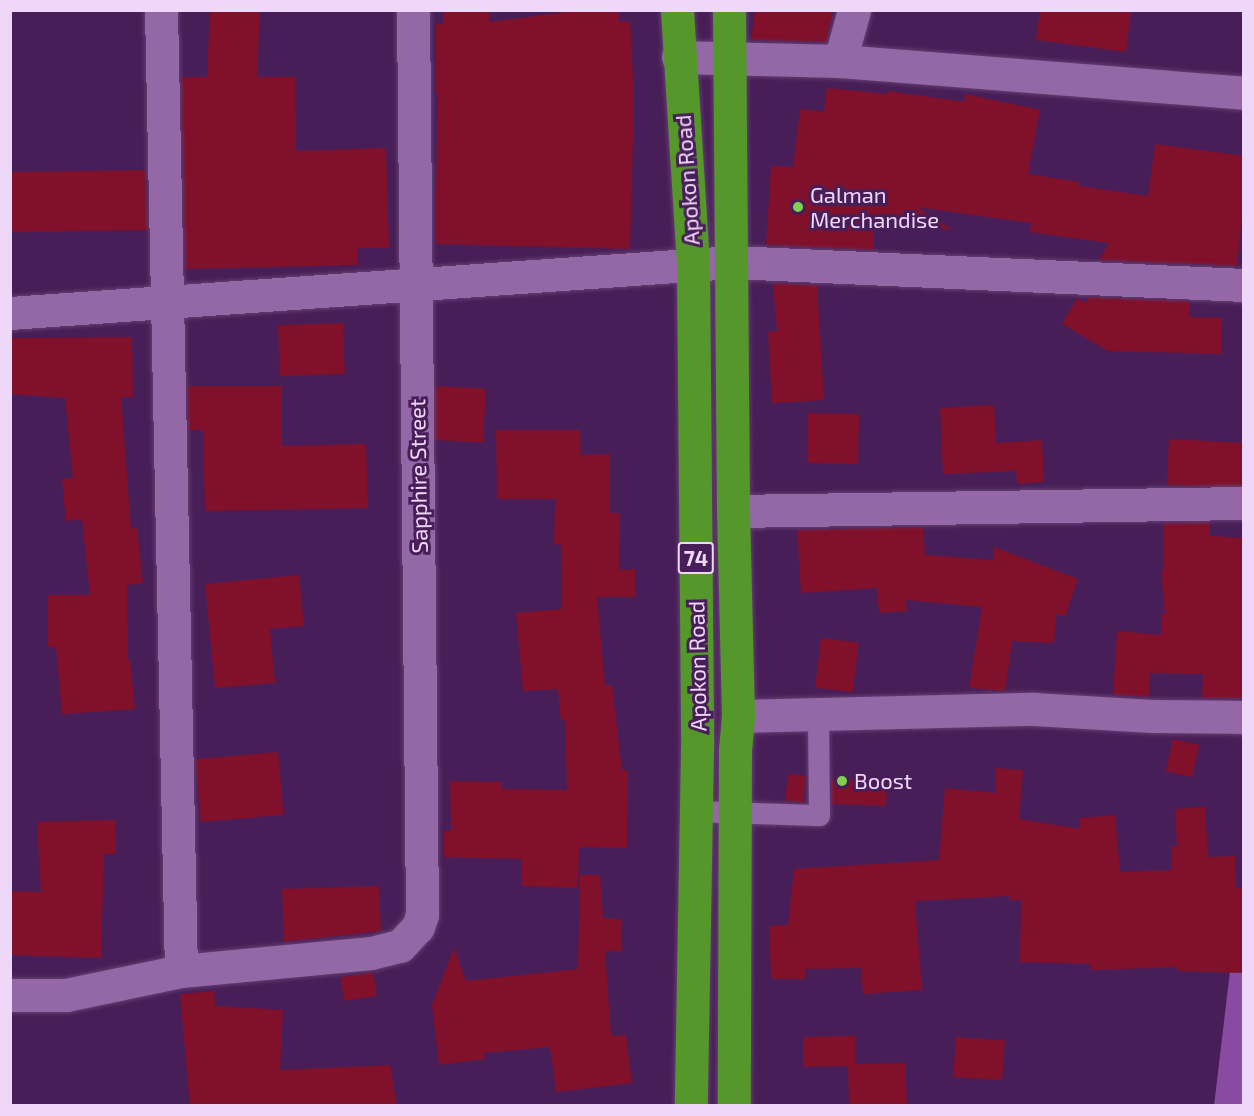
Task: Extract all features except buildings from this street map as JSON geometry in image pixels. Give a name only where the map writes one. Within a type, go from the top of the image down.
[{"type":"highway","name":"Apokon Road","points":[[677,10],[678,57],[693,264],[696,811],[691,1106]]},
{"type":"highway","name":"Apokon Road","points":[[729,10],[733,511],[738,716],[735,812],[734,1106]]},
{"type":"street","points":[[10,995],[66,995],[181,971],[161,10]]},
{"type":"street","name":"Sapphire Street","points":[[181,971],[371,953],[400,946],[410,938],[423,915],[413,10]]},
{"type":"street","points":[[840,61],[854,10]]},
{"type":"street","points":[[678,57],[840,61],[1244,93]]},
{"type":"street","points":[[10,313],[732,262],[1244,285]]},
{"type":"street","points":[[733,511],[1244,503]]},
{"type":"street","points":[[738,716],[818,715],[935,709],[1034,709],[1152,716],[1244,717]]},
{"type":"lane","points":[[696,811],[819,814],[818,715]]},
{"type":"shaded area","points":[[1230,971],[1243,972],[1243,1105],[1214,1106]]},
{"type":"place","name":"Galman Merchandise","points":[[798,207]]},
{"type":"place","name":"Boost","points":[[842,781]]}]
